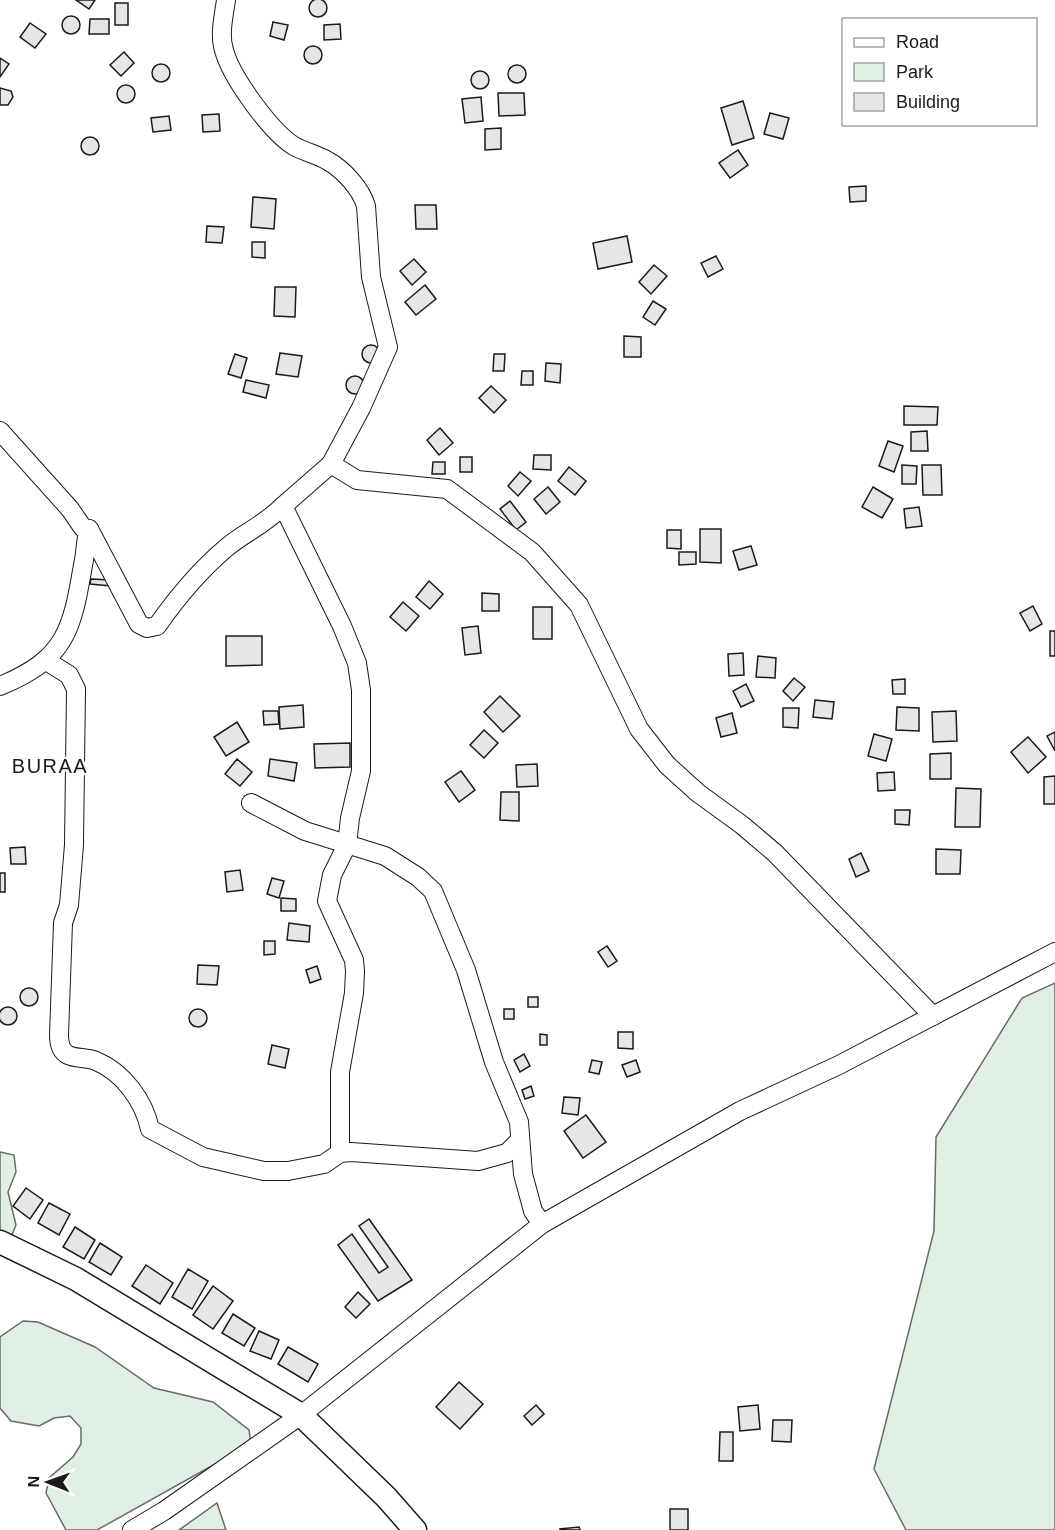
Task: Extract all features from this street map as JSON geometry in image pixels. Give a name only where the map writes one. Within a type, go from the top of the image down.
[{"type":"street","points":[[89,529],[139,624],[147,628],[158,626],[186,585],[228,546],[266,523],[331,464],[361,408],[387,346],[371,277],[366,206],[363,196],[330,162],[294,146],[265,118],[243,87],[224,50],[226,0]]},
{"type":"street","points":[[0,430],[70,509],[83,528],[89,529]]},
{"type":"street","points":[[331,464],[357,480],[447,489],[532,552],[579,605],[639,729],[667,765],[698,793],[742,825],[775,854],[933,1016]]},
{"type":"street","points":[[283,506],[342,626],[357,663],[363,713],[363,753],[347,845],[332,875],[327,901],[354,960],[355,971],[354,993],[340,1072],[340,1153]]},
{"type":"street","points":[[0,686],[21,677],[45,660],[69,630],[89,529]]},
{"type":"street","points":[[45,660],[69,675],[76,689],[78,719],[73,787],[74,845],[69,905],[63,923],[59,1047],[66,1055],[96,1061],[116,1075],[138,1097],[146,1110],[150,1129],[202,1157],[256,1170],[288,1171],[324,1164],[340,1153],[375,1152],[478,1161],[507,1153],[520,1140]]},
{"type":"street","points":[[251,803],[305,831],[385,856],[401,865],[433,891],[466,970],[494,1062],[519,1122],[523,1174],[533,1211],[542,1224]]},
{"type":"street","points":[[132,1530],[164,1511],[301,1415],[542,1224],[740,1111],[933,1016],[1055,952]]},
{"type":"street","points":[[0,1242],[76,1279],[301,1415],[386,1497],[415,1530]]},
{"type":"green space","points":[[1055,983],[1055,1530],[906,1530],[874,1469],[934,1231],[936,1137],[1022,998]]},
{"type":"green space","points":[[0,1152],[14,1155],[16,1172],[8,1192],[16,1225],[9,1242],[0,1236]]},
{"type":"green space","points":[[23,1321],[38,1322],[95,1347],[154,1388],[213,1402],[249,1430],[251,1444],[97,1530],[66,1530],[46,1493],[49,1478],[73,1457],[81,1444],[81,1428],[70,1416],[54,1418],[39,1426],[11,1421],[0,1408],[0,1337]]},
{"type":"green space","points":[[217,1503],[226,1530],[179,1530]]},
{"type":"building","points":[[318,-1],[324,2],[327,8],[324,14],[318,17],[312,14],[309,8],[312,2]]},
{"type":"building","points":[[76,0],[95,0],[89,9]]},
{"type":"building","points":[[115,3],[128,3],[128,25],[115,25]]},
{"type":"building","points":[[71,16],[78,18],[80,25],[78,32],[71,34],[64,32],[62,25],[64,18]]},
{"type":"building","points":[[90,19],[109,19],[109,34],[89,34]]},
{"type":"building","points":[[273,22],[288,25],[284,40],[270,36]]},
{"type":"building","points":[[30,23],[46,34],[35,48],[20,37]]},
{"type":"building","points":[[340,24],[341,39],[324,40],[324,25]]},
{"type":"building","points":[[313,46],[321,51],[322,55],[317,63],[313,64],[305,59],[304,55],[309,47]]},
{"type":"building","points":[[124,52],[134,63],[121,76],[110,65]]},
{"type":"building","points":[[0,58],[9,64],[0,77]]},
{"type":"building","points":[[161,64],[169,69],[170,73],[165,81],[161,82],[153,77],[152,73],[157,65]]},
{"type":"building","points":[[517,65],[525,70],[526,74],[521,82],[517,83],[509,78],[508,74],[513,66]]},
{"type":"building","points":[[480,71],[488,76],[489,80],[484,88],[480,89],[472,84],[471,80],[476,72]]},
{"type":"building","points":[[126,85],[134,90],[135,94],[130,102],[126,103],[118,98],[117,94],[122,86]]},
{"type":"building","points":[[0,88],[11,91],[13,97],[8,105],[0,105]]},
{"type":"building","points":[[498,93],[524,93],[525,115],[499,116]]},
{"type":"building","points":[[481,97],[483,121],[465,123],[462,99]]},
{"type":"building","points":[[743,101],[754,138],[732,145],[721,108]]},
{"type":"building","points":[[770,113],[789,118],[783,139],[764,134]]},
{"type":"building","points":[[219,114],[220,131],[203,132],[202,115]]},
{"type":"building","points":[[169,116],[171,130],[153,132],[151,118]]},
{"type":"building","points":[[501,128],[501,149],[485,150],[485,129]]},
{"type":"building","points":[[86,137],[94,137],[99,142],[97,153],[86,155],[81,150],[81,142]]},
{"type":"building","points":[[738,150],[748,165],[730,178],[719,163]]},
{"type":"building","points":[[866,186],[866,201],[850,202],[849,187]]},
{"type":"building","points":[[253,197],[276,199],[274,229],[251,227]]},
{"type":"building","points":[[415,205],[436,205],[437,229],[416,229]]},
{"type":"building","points":[[207,226],[224,227],[222,243],[206,242]]},
{"type":"building","points":[[627,236],[632,262],[598,269],[593,243]]},
{"type":"building","points":[[252,242],[265,242],[265,258],[252,257]]},
{"type":"building","points":[[716,256],[723,269],[708,277],[701,263]]},
{"type":"building","points":[[414,259],[426,272],[412,285],[400,271]]},
{"type":"building","points":[[654,265],[667,276],[651,294],[639,282]]},
{"type":"building","points":[[425,285],[436,299],[416,315],[405,302]]},
{"type":"building","points":[[275,287],[296,287],[295,317],[274,316]]},
{"type":"building","points":[[653,301],[666,309],[655,325],[643,317]]},
{"type":"building","points":[[624,336],[641,337],[641,357],[624,357]]},
{"type":"building","points":[[371,345],[377,348],[380,354],[377,360],[371,363],[365,360],[362,354],[365,348]]},
{"type":"building","points":[[280,353],[302,356],[298,377],[276,374]]},
{"type":"building","points":[[235,354],[247,358],[241,378],[228,374]]},
{"type":"building","points":[[494,354],[505,354],[504,371],[493,371]]},
{"type":"building","points":[[546,363],[561,364],[560,383],[545,381]]},
{"type":"building","points":[[522,371],[533,371],[533,385],[521,385]]},
{"type":"building","points":[[355,376],[361,379],[364,385],[361,391],[355,394],[349,391],[346,385],[349,379]]},
{"type":"building","points":[[246,380],[269,385],[266,398],[243,392]]},
{"type":"building","points":[[491,386],[506,400],[494,413],[479,398]]},
{"type":"building","points":[[904,406],[938,407],[937,425],[904,425]]},
{"type":"building","points":[[440,428],[453,443],[439,455],[427,440]]},
{"type":"building","points":[[927,431],[928,451],[911,451],[911,432]]},
{"type":"building","points":[[888,441],[903,446],[894,472],[879,466]]},
{"type":"building","points":[[534,455],[551,455],[551,470],[533,469]]},
{"type":"building","points":[[460,457],[472,457],[472,472],[460,472]]},
{"type":"building","points":[[433,462],[445,462],[445,474],[432,474]]},
{"type":"building","points":[[902,465],[917,466],[916,484],[902,484]]},
{"type":"building","points":[[922,465],[941,465],[942,495],[923,495]]},
{"type":"building","points":[[569,467],[586,481],[575,495],[558,481]]},
{"type":"building","points":[[520,472],[531,481],[518,496],[508,486]]},
{"type":"building","points":[[548,487],[560,502],[546,514],[534,499]]},
{"type":"building","points":[[873,487],[893,499],[882,518],[862,507]]},
{"type":"building","points":[[510,501],[526,522],[516,530],[500,509]]},
{"type":"building","points":[[919,507],[922,526],[906,528],[904,509]]},
{"type":"building","points":[[700,529],[721,529],[721,563],[700,562]]},
{"type":"building","points":[[667,530],[681,530],[681,549],[667,548]]},
{"type":"building","points":[[751,546],[757,565],[739,570],[733,551]]},
{"type":"building","points":[[679,552],[696,552],[696,564],[679,565]]},
{"type":"building","points":[[91,579],[111,580],[111,586],[90,584]]},
{"type":"building","points":[[429,581],[443,594],[430,609],[416,597]]},
{"type":"building","points":[[482,593],[499,594],[499,611],[482,611]]},
{"type":"building","points":[[403,602],[419,616],[406,631],[390,617]]},
{"type":"building","points":[[1033,606],[1042,624],[1030,631],[1020,613]]},
{"type":"building","points":[[533,607],[552,607],[552,639],[533,639]]},
{"type":"building","points":[[478,626],[481,653],[465,655],[462,628]]},
{"type":"building","points":[[1050,631],[1055,631],[1055,656],[1050,656]]},
{"type":"building","points":[[226,636],[262,636],[262,665],[226,666]]},
{"type":"building","points":[[743,653],[744,675],[729,676],[728,654]]},
{"type":"building","points":[[758,656],[776,658],[775,678],[756,677]]},
{"type":"building","points":[[794,678],[805,687],[793,701],[783,691]]},
{"type":"building","points":[[905,679],[905,694],[893,694],[892,680]]},
{"type":"building","points":[[746,684],[754,701],[741,707],[733,691]]},
{"type":"building","points":[[500,696],[520,716],[503,732],[484,712]]},
{"type":"building","points":[[815,700],[834,702],[832,719],[813,717]]},
{"type":"building","points":[[303,705],[304,727],[280,729],[279,707]]},
{"type":"building","points":[[897,707],[919,708],[919,731],[896,730]]},
{"type":"building","points":[[783,708],[799,708],[798,728],[783,727]]},
{"type":"building","points":[[263,711],[278,711],[279,724],[264,725]]},
{"type":"building","points":[[956,711],[957,741],[933,742],[932,712]]},
{"type":"building","points":[[732,713],[737,733],[721,737],[716,718]]},
{"type":"building","points":[[237,722],[249,742],[226,756],[214,737]]},
{"type":"building","points":[[484,730],[498,743],[484,758],[470,745]]},
{"type":"building","points":[[1055,732],[1055,751],[1047,736]]},
{"type":"building","points":[[874,734],[892,739],[886,761],[868,756]]},
{"type":"building","points":[[1028,737],[1046,757],[1028,773],[1011,752]]},
{"type":"building","points":[[350,743],[350,767],[315,768],[314,744]]},
{"type":"building","points":[[951,753],[951,779],[930,779],[930,754]]},
{"type":"building","points":[[237,759],[252,772],[240,786],[225,774]]},
{"type":"building","points":[[270,759],[297,763],[294,781],[268,776]]},
{"type":"building","points":[[537,764],[538,786],[517,787],[516,765]]},
{"type":"building","points":[[461,771],[475,790],[459,802],[445,782]]},
{"type":"building","points":[[894,772],[895,790],[878,791],[877,773]]},
{"type":"building","points":[[1055,776],[1055,804],[1044,804],[1044,777]]},
{"type":"building","points":[[956,788],[981,789],[980,827],[955,827]]},
{"type":"building","points":[[501,792],[519,792],[519,821],[500,820]]},
{"type":"building","points":[[895,810],[910,810],[909,825],[895,824]]},
{"type":"building","points":[[25,847],[26,864],[11,864],[10,848]]},
{"type":"building","points":[[936,849],[961,850],[960,874],[936,874]]},
{"type":"building","points":[[861,853],[869,871],[856,877],[849,859]]},
{"type":"building","points":[[240,870],[243,890],[227,892],[225,872]]},
{"type":"building","points":[[0,873],[5,873],[5,892],[0,892]]},
{"type":"building","points":[[272,878],[284,881],[279,898],[267,894]]},
{"type":"building","points":[[281,898],[296,899],[296,911],[281,911]]},
{"type":"building","points":[[289,923],[310,926],[309,942],[287,940]]},
{"type":"building","points":[[264,941],[275,941],[275,954],[264,955]]},
{"type":"building","points":[[607,946],[617,961],[608,967],[598,952]]},
{"type":"building","points":[[198,965],[219,966],[217,985],[197,984]]},
{"type":"building","points":[[317,966],[321,979],[310,983],[306,970]]},
{"type":"building","points":[[29,988],[37,993],[38,997],[33,1005],[29,1006],[21,1001],[20,997],[25,989]]},
{"type":"building","points":[[528,997],[538,997],[538,1007],[528,1007]]},
{"type":"building","points":[[8,1007],[14,1010],[17,1016],[14,1022],[8,1025],[2,1022],[-1,1016],[2,1010]]},
{"type":"building","points":[[198,1009],[206,1014],[207,1018],[202,1026],[198,1027],[190,1022],[189,1018],[194,1010]]},
{"type":"building","points":[[504,1009],[514,1009],[514,1019],[504,1019]]},
{"type":"building","points":[[618,1032],[633,1032],[633,1049],[618,1048]]},
{"type":"building","points":[[540,1034],[547,1035],[547,1045],[540,1045]]},
{"type":"building","points":[[272,1045],[289,1049],[285,1068],[268,1064]]},
{"type":"building","points":[[524,1054],[530,1066],[520,1072],[514,1060]]},
{"type":"building","points":[[592,1060],[602,1062],[599,1074],[589,1072]]},
{"type":"building","points":[[636,1060],[640,1072],[627,1077],[622,1065]]},
{"type":"building","points":[[531,1086],[534,1096],[525,1099],[522,1090]]},
{"type":"building","points":[[564,1097],[580,1098],[578,1115],[562,1113]]},
{"type":"building","points":[[586,1115],[606,1142],[583,1158],[564,1131]]},
{"type":"building","points":[[26,1188],[43,1200],[30,1219],[13,1206]]},
{"type":"building","points":[[49,1203],[70,1214],[59,1235],[38,1223]]},
{"type":"building","points":[[369,1219],[412,1280],[378,1301],[338,1245],[352,1234],[379,1273],[388,1267],[359,1226]]},
{"type":"building","points":[[75,1227],[95,1240],[84,1259],[63,1247]]},
{"type":"building","points":[[100,1243],[122,1257],[111,1275],[89,1262]]},
{"type":"building","points":[[146,1265],[173,1283],[160,1304],[132,1286]]},
{"type":"building","points":[[188,1269],[208,1281],[192,1309],[172,1297]]},
{"type":"building","points":[[213,1286],[233,1301],[213,1329],[193,1315]]},
{"type":"building","points":[[358,1292],[370,1304],[356,1318],[345,1307]]},
{"type":"building","points":[[233,1314],[255,1328],[244,1346],[222,1333]]},
{"type":"building","points":[[259,1331],[279,1340],[271,1359],[250,1351]]},
{"type":"building","points":[[288,1347],[318,1364],[308,1382],[278,1364]]},
{"type":"building","points":[[459,1382],[483,1404],[460,1429],[436,1407]]},
{"type":"building","points":[[536,1405],[544,1414],[532,1425],[524,1416]]},
{"type":"building","points":[[758,1405],[760,1429],[740,1431],[738,1407]]},
{"type":"building","points":[[773,1420],[792,1420],[791,1442],[772,1441]]},
{"type":"building","points":[[720,1432],[733,1432],[733,1461],[719,1461]]},
{"type":"building","points":[[670,1509],[688,1509],[688,1530],[670,1530]]},
{"type":"building","points":[[579,1527],[580,1530],[560,1530],[560,1529]]},
{"type":"district","name":"BURAA","points":[[50,766]]}]
